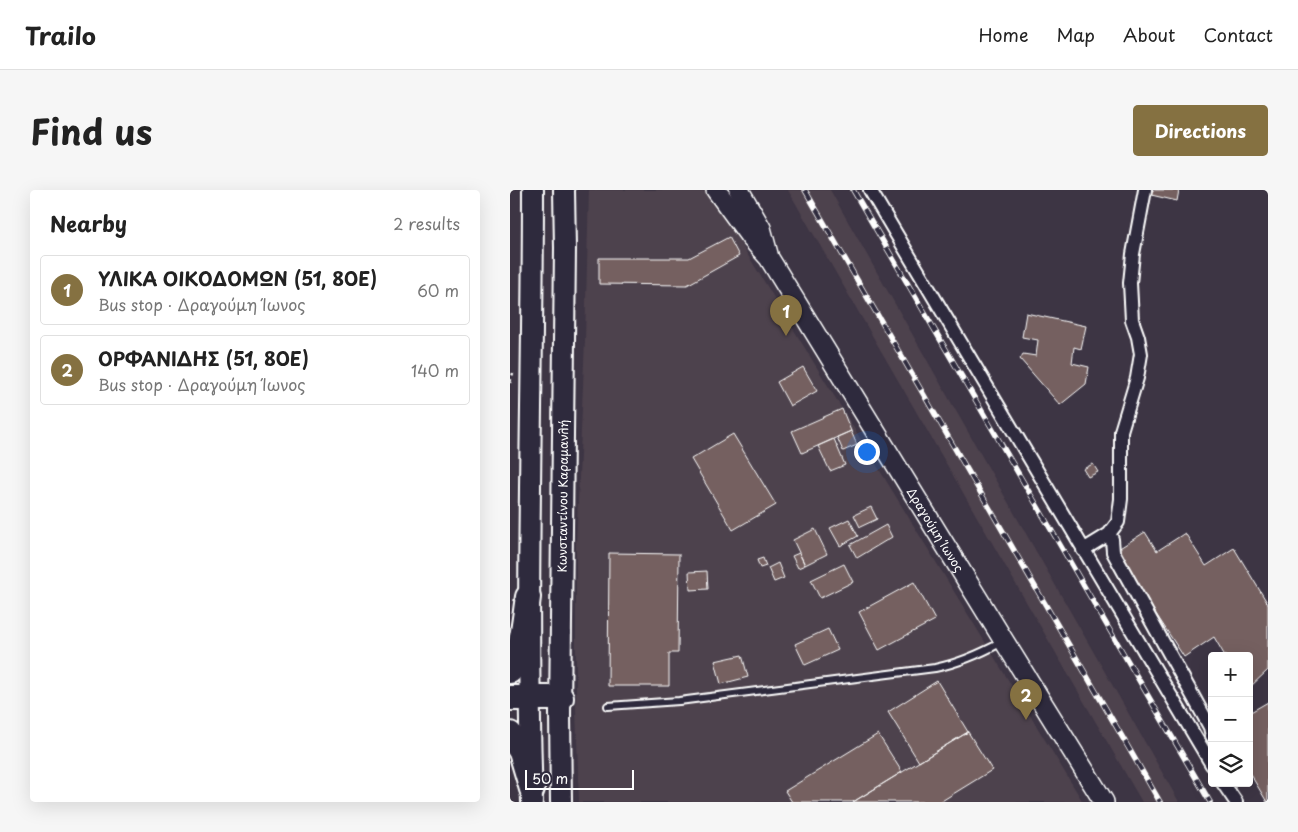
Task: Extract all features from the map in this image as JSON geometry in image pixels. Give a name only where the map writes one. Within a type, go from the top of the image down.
[{"type":"highway","points":[[510,671],[521,642],[528,597]]},
{"type":"highway","points":[[520,706],[560,706]]},
{"type":"highway","points":[[510,734],[521,752],[532,795]]},
{"type":"main road","points":[[532,795],[520,706],[528,597],[533,190]]},
{"type":"main road","name":"Κωνσταντίνου Καραμανλή","points":[[561,802],[560,706],[565,304],[564,190]]},
{"type":"main road","name":"Δραγούμη Ίωνος","points":[[716,190],[751,238],[769,258],[1104,802]]},
{"type":"main road","name":"Δραγούμη Ίωνος","points":[[739,190],[760,228],[769,258]]},
{"type":"street","points":[[870,190],[1208,758]]},
{"type":"street","points":[[1083,550],[1109,534],[1118,522],[1121,499],[1121,431],[1138,378],[1141,354],[1132,320],[1130,283],[1144,190]]},
{"type":"street","points":[[1109,534],[1112,539],[1113,552],[1208,723]]},
{"type":"street","points":[[1226,787],[1236,802]]},
{"type":"lane","points":[[608,706],[678,702],[935,668],[956,664],[1004,641]]},
{"type":"shaded area","points":[[589,190],[708,190],[1083,802],[579,802],[576,706],[576,546]]},
{"type":"shaded area","points":[[788,190],[830,190],[1179,802],[1142,802]]},
{"type":"building","points":[[1148,190],[1179,190],[1177,201],[1147,194]]},
{"type":"building","points":[[729,237],[739,256],[687,285],[599,284],[599,258],[689,258]]},
{"type":"building","points":[[1026,313],[1086,326],[1081,349],[1074,347],[1072,363],[1089,367],[1086,384],[1060,405],[1020,359],[1023,354],[1036,356],[1038,340],[1022,337]]},
{"type":"building","points":[[803,367],[817,391],[790,406],[777,382]]},
{"type":"building","points":[[842,409],[851,431],[802,453],[792,431]]},
{"type":"building","points":[[851,431],[857,445],[843,451],[837,437]]},
{"type":"building","points":[[733,434],[776,505],[733,530],[691,459]]},
{"type":"building","points":[[834,439],[845,465],[830,471],[818,446]]},
{"type":"building","points":[[1093,464],[1098,472],[1088,477],[1083,469]]},
{"type":"building","points":[[871,507],[877,519],[860,527],[854,515]]},
{"type":"building","points":[[849,519],[858,536],[840,546],[830,528]]},
{"type":"building","points":[[886,525],[892,537],[857,558],[850,545]]},
{"type":"building","points":[[815,529],[827,554],[805,565],[793,540]]},
{"type":"building","points":[[1145,532],[1157,551],[1185,533],[1206,566],[1234,548],[1268,604],[1268,670],[1253,684],[1253,652],[1223,652],[1214,637],[1184,657],[1115,551]]},
{"type":"building","points":[[609,553],[679,554],[678,653],[669,653],[669,686],[608,686]]},
{"type":"building","points":[[799,553],[805,565],[798,568],[792,556]]},
{"type":"building","points":[[763,558],[766,566],[760,568],[757,560]]},
{"type":"building","points":[[778,563],[784,578],[774,582],[768,568]]},
{"type":"building","points":[[844,564],[853,582],[820,598],[811,580]]},
{"type":"building","points":[[707,571],[708,589],[690,590],[689,572]]},
{"type":"building","points":[[914,582],[935,620],[879,650],[859,612]]},
{"type":"building","points":[[828,629],[838,650],[805,665],[795,644]]},
{"type":"building","points":[[742,655],[748,677],[721,684],[715,661]]},
{"type":"building","points":[[937,681],[968,732],[919,762],[888,712]]},
{"type":"building","points":[[1268,702],[1268,802],[1253,779],[1253,711]]},
{"type":"building","points":[[968,732],[992,770],[940,802],[853,802]]},
{"type":"building","points":[[878,734],[902,772],[853,802],[792,802],[785,791]]},
{"type":"railway","points":[[805,190],[1160,802]]},
{"type":"railway","points":[[853,190],[1210,802]]},
{"type":"place","name":"ΥΛΙΚΑ ΟΙΚΟΔΟΜΩΝ (51, 80Ε)","points":[[786,336]]},
{"type":"place","name":"ΟΡΦΑΝΙΔΗΣ (51, 80Ε)","points":[[1026,720]]}]
